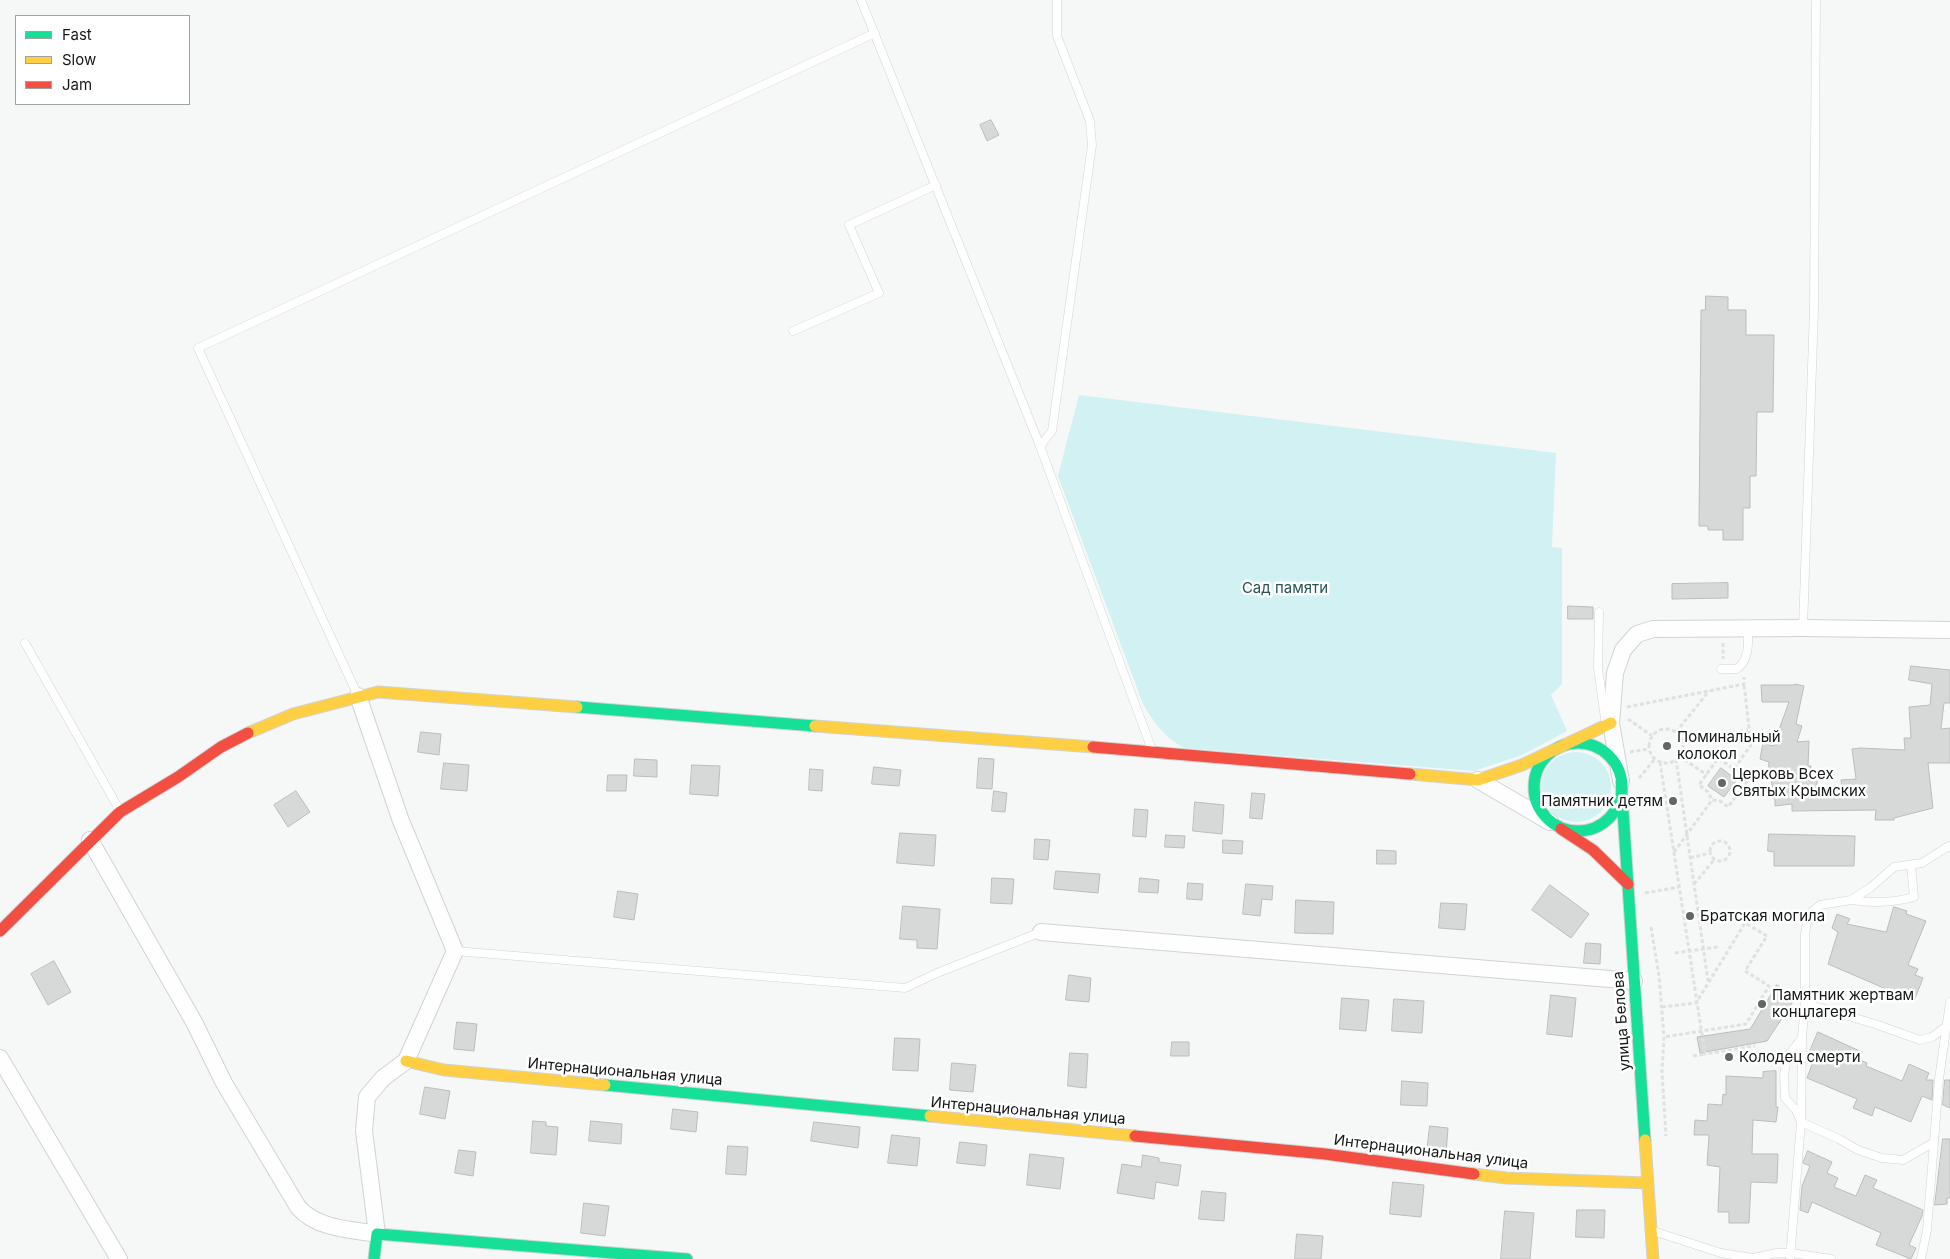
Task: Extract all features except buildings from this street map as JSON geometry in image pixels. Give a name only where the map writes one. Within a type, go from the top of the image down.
[{"type":"street","points":[[1629,781],[1612,761],[1596,748],[1575,744],[1555,750],[1540,765],[1534,785],[1534,795],[1538,805],[1550,822],[1564,829],[1580,831],[1599,825],[1608,819],[1629,781],[1612,719],[1614,672],[1623,650],[1637,634],[1652,629],[1803,628],[1950,630]]},
{"type":"street","points":[[0,931],[120,812],[221,748],[252,731],[293,714],[378,692],[1153,752],[1478,780],[1522,765],[1555,750],[1612,719]]},
{"type":"street","points":[[358,696],[401,821],[455,952],[406,1061],[383,1078],[367,1097],[364,1131],[377,1234],[374,1259]]},
{"type":"street","points":[[1478,780],[1550,822],[1592,850],[1628,884]]},
{"type":"street","name":"улица Белова","points":[[1629,781],[1628,884],[1653,1259]]},
{"type":"street","points":[[90,840],[194,1022],[224,1083],[305,1216],[327,1225],[377,1234],[688,1259]]},
{"type":"street","points":[[1041,932],[1634,982]]},
{"type":"street","points":[[0,1058],[119,1259]]},
{"type":"street","name":"Интернациональная улица","points":[[406,1061],[444,1070],[1315,1153],[1506,1178],[1648,1183]]},
{"type":"lane","points":[[861,0],[1040,446],[1153,752]]},
{"type":"lane","points":[[1040,446],[1052,431],[1092,146],[1090,121],[1057,36],[1057,0]]},
{"type":"lane","points":[[1803,628],[1814,309],[1816,0]]},
{"type":"lane","points":[[358,696],[198,348],[875,33]]},
{"type":"lane","points":[[793,331],[879,293],[849,225],[936,185]]},
{"type":"lane","points":[[1599,612],[1598,668],[1612,719]]},
{"type":"lane","points":[[1722,669],[1737,669],[1744,663],[1747,651],[1748,628]]},
{"type":"lane","points":[[25,643],[120,812]]},
{"type":"lane","points":[[1851,900],[1870,888],[1894,867],[1922,863],[1950,845]]},
{"type":"lane","points":[[1791,1256],[1801,1122],[1805,934],[1808,914],[1820,905],[1851,900],[1899,902],[1914,897],[1911,865]]},
{"type":"lane","points":[[455,952],[905,988],[1041,932]]},
{"type":"lane","points":[[1922,1259],[1927,1230],[1933,1143],[1950,1002]]},
{"type":"lane","points":[[1805,1003],[1920,1040],[1932,1038],[1948,1026]]},
{"type":"lane","points":[[1802,1038],[1787,1057],[1784,1075],[1785,1098],[1796,1110],[1801,1122],[1839,1138],[1858,1150],[1882,1158],[1903,1160],[1933,1143]]},
{"type":"lane","points":[[1652,1231],[1721,1254],[1753,1258],[1777,1253],[1831,1259]]},
{"type":"path","points":[[1722,669],[1723,640]]},
{"type":"path","points":[[1734,769],[1751,745],[1744,684],[1744,663]]},
{"type":"path","points":[[1612,719],[1710,690],[1744,684]]},
{"type":"path","points":[[1676,732],[1710,690]]},
{"type":"path","points":[[1628,719],[1652,736]]},
{"type":"path","points":[[1666,729],[1676,732],[1682,742],[1682,750],[1679,756],[1668,763],[1655,759],[1649,749],[1649,742],[1652,736],[1660,730],[1666,729]]},
{"type":"path","points":[[1682,742],[1748,730]]},
{"type":"path","points":[[1625,752],[1649,749]]},
{"type":"path","points":[[1679,756],[1706,774]]},
{"type":"path","points":[[1718,758],[1748,780],[1728,807],[1720,801],[1712,800],[1708,792],[1699,785],[1718,758]]},
{"type":"path","points":[[1629,781],[1655,759]]},
{"type":"path","points":[[1676,759],[1708,982]]},
{"type":"path","points":[[1660,762],[1705,1054]]},
{"type":"path","points":[[1674,852],[1712,800]]},
{"type":"path","points":[[1718,840],[1722,840],[1730,846],[1731,853],[1729,857],[1720,862],[1714,860],[1710,853],[1710,847],[1718,840]]},
{"type":"path","points":[[1690,858],[1710,853]]},
{"type":"path","points":[[1694,884],[1714,860]]},
{"type":"path","points":[[1644,884],[1647,902]]},
{"type":"path","points":[[1645,893],[1679,887]]},
{"type":"path","points":[[1650,920],[1660,976],[1664,1037],[1662,1071],[1666,1136]]},
{"type":"path","points":[[1664,1037],[1746,1024],[1769,986],[1745,971],[1767,936],[1745,923],[1696,1003]]},
{"type":"path","points":[[1675,953],[1718,946]]},
{"type":"path","points":[[1662,1007],[1696,1003]]},
{"type":"path","points":[[1693,1056],[1755,1046]]},
{"type":"green space","name":"Сад памяти","points":[[1079,395],[1556,453],[1552,547],[1562,548],[1562,684],[1551,695],[1567,731],[1522,755],[1474,771],[1184,748],[1177,744],[1160,729],[1143,704],[1058,476]]},
{"type":"green space","points":[[1576,752],[1589,755],[1601,762],[1608,774],[1611,787],[1608,800],[1601,812],[1589,819],[1576,822],[1563,819],[1551,812],[1544,800],[1541,787],[1544,774],[1551,762],[1563,755]]},
{"type":"traffic: fast","points":[[577,707],[815,726]]},
{"type":"traffic: fast","points":[[1578,743],[1595,747],[1609,756],[1618,770],[1622,787],[1618,804],[1609,818],[1595,827],[1578,831],[1561,827],[1547,818],[1538,804],[1534,787],[1538,770],[1547,756],[1561,747],[1578,743]]},
{"type":"traffic: fast","points":[[1621,781],[1645,1140]]},
{"type":"traffic: fast","points":[[605,1085],[930,1116]]},
{"type":"traffic: fast","points":[[374,1259],[377,1234],[687,1259]]},
{"type":"traffic: slow","points":[[248,733],[293,714],[378,692],[577,707]]},
{"type":"traffic: slow","points":[[1410,774],[1478,780],[1522,765],[1611,723]]},
{"type":"traffic: slow","points":[[815,726],[1093,747]]},
{"type":"traffic: slow","points":[[406,1061],[444,1070],[605,1085]]},
{"type":"traffic: slow","points":[[930,1116],[1135,1136]]},
{"type":"traffic: slow","points":[[1645,1140],[1653,1259]]},
{"type":"traffic: slow","points":[[1474,1174],[1506,1178],[1648,1183]]},
{"type":"traffic: jam","points":[[0,931],[120,812],[178,777],[221,747],[248,733]]},
{"type":"traffic: jam","points":[[1093,747],[1410,774]]},
{"type":"traffic: jam","points":[[1561,829],[1593,850],[1628,884]]},
{"type":"traffic: jam","points":[[1135,1136],[1325,1154],[1474,1174]]},
{"type":"place","name":"Поминальный колокол","points":[[1667,746]]},
{"type":"place","name":"Церковь Всех Святых Крымских","points":[[1722,783]]},
{"type":"place","name":"Памятник детям","points":[[1673,801]]},
{"type":"place","name":"Братская могила","points":[[1690,916]]},
{"type":"place","name":"Памятник жертвам концлагеря","points":[[1762,1004]]},
{"type":"place","name":"Колодец смерти","points":[[1729,1057]]}]
